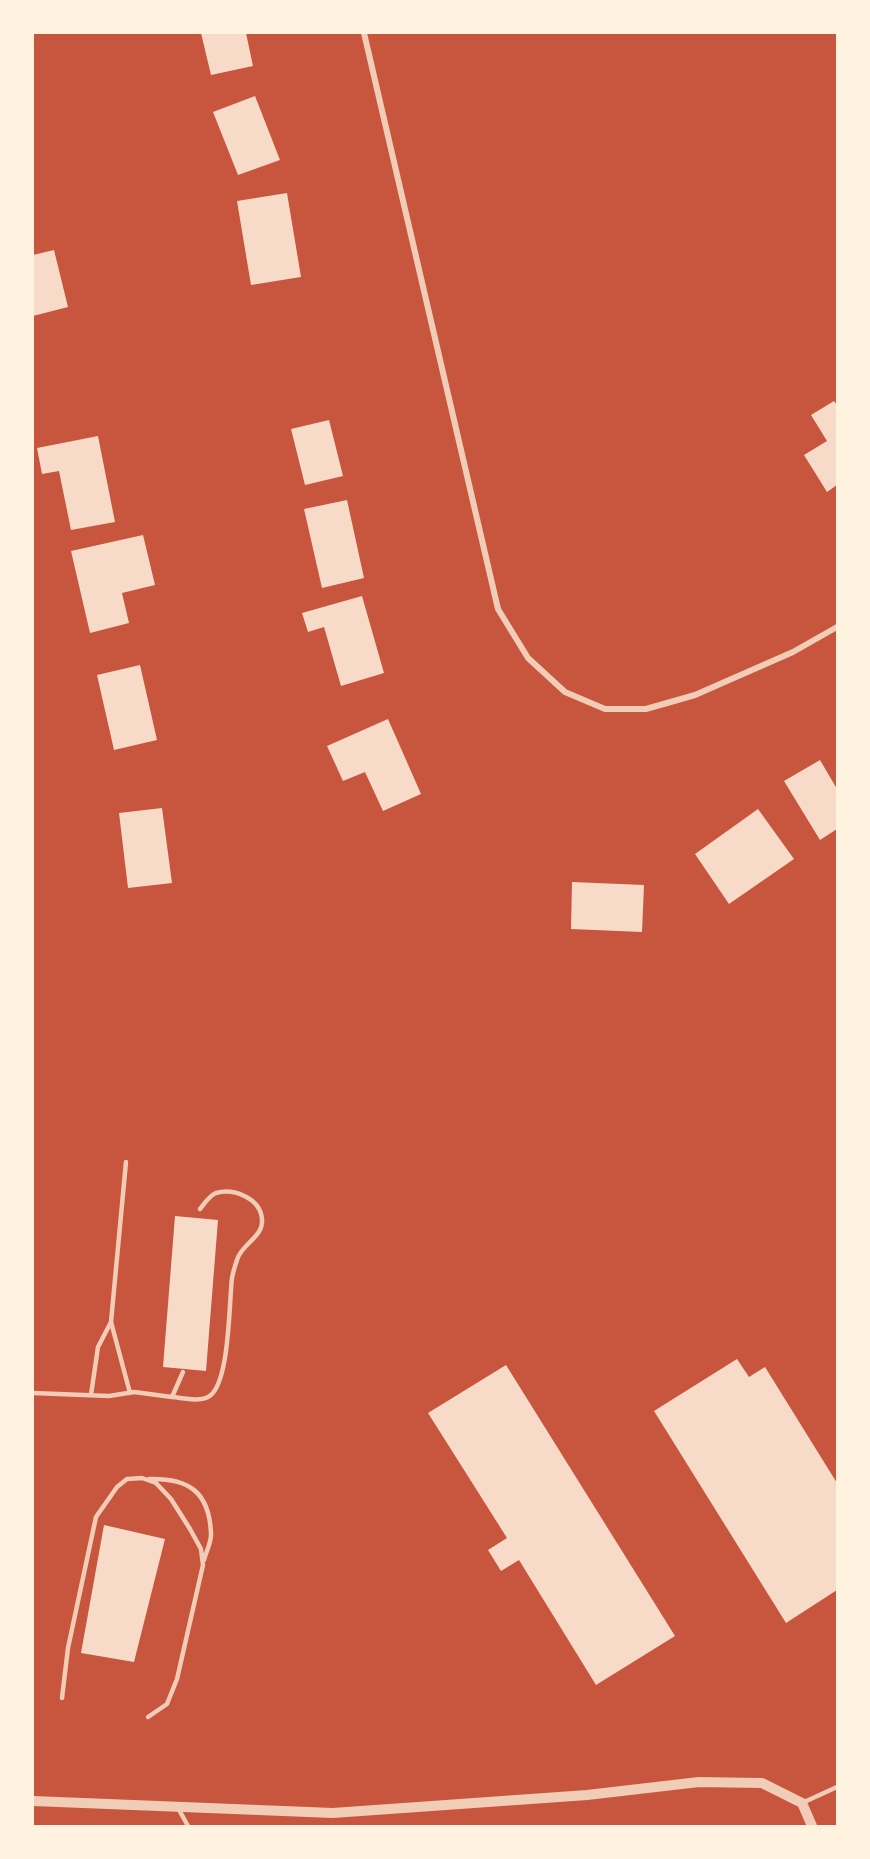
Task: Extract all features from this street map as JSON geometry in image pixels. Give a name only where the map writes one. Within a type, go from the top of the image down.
[{"type":"street","points":[[364,33],[498,609],[528,657],[565,692],[605,709],[646,709],[695,695],[793,652],[837,627]]},
{"type":"street","points":[[33,1801],[333,1813],[587,1795],[699,1782],[762,1783],[802,1803],[812,1826]]},
{"type":"lane","points":[[126,1161],[111,1322],[130,1393]]},
{"type":"lane","points":[[33,1393],[109,1396],[130,1393],[193,1399],[208,1397],[217,1389],[226,1352],[232,1276],[238,1254],[257,1234],[263,1220],[261,1213],[251,1200],[237,1192],[215,1193],[200,1209]]},
{"type":"lane","points":[[92,1395],[98,1347],[111,1322]]},
{"type":"lane","points":[[172,1397],[183,1372]]},
{"type":"lane","points":[[62,1698],[68,1648],[96,1517],[117,1487],[127,1479],[168,1479],[188,1484],[205,1502],[212,1534],[203,1563],[177,1679],[167,1704],[148,1717]]},
{"type":"lane","points":[[146,1479],[156,1483],[171,1499],[201,1549],[203,1563]]},
{"type":"lane","points":[[802,1803],[837,1786]]},
{"type":"lane","points":[[178,1808],[188,1826]]},
{"type":"building","points":[[201,33],[246,33],[253,66],[211,75]]},
{"type":"building","points":[[255,96],[280,160],[238,175],[213,112]]},
{"type":"building","points":[[287,193],[301,277],[251,285],[237,201]]},
{"type":"building","points":[[54,250],[68,307],[33,316],[33,255]]},
{"type":"building","points":[[834,401],[837,405],[837,485],[827,492],[804,455],[827,441],[811,415]]},
{"type":"building","points":[[329,420],[343,476],[305,485],[291,429]]},
{"type":"building","points":[[98,436],[115,522],[71,530],[59,471],[42,474],[37,448]]},
{"type":"building","points":[[347,500],[364,578],[322,588],[304,509]]},
{"type":"building","points":[[143,535],[155,585],[122,593],[129,623],[90,633],[71,551]]},
{"type":"building","points":[[362,596],[384,673],[341,686],[324,627],[308,632],[302,613]]},
{"type":"building","points":[[140,665],[157,740],[114,750],[97,675]]},
{"type":"building","points":[[388,719],[421,794],[383,811],[365,772],[343,781],[327,746]]},
{"type":"building","points":[[820,760],[837,789],[837,829],[820,840],[784,781]]},
{"type":"building","points":[[162,808],[172,883],[128,888],[119,813]]},
{"type":"building","points":[[758,809],[794,859],[729,904],[695,854]]},
{"type":"building","points":[[572,882],[644,885],[642,932],[571,929]]},
{"type":"building","points":[[175,1216],[218,1220],[206,1371],[163,1367]]},
{"type":"building","points":[[737,1359],[749,1377],[765,1367],[837,1483],[837,1590],[786,1623],[654,1411]]},
{"type":"building","points":[[506,1365],[675,1636],[596,1685],[519,1560],[501,1571],[488,1550],[507,1538],[428,1413]]},
{"type":"building","points":[[104,1525],[165,1539],[134,1662],[81,1653]]}]
